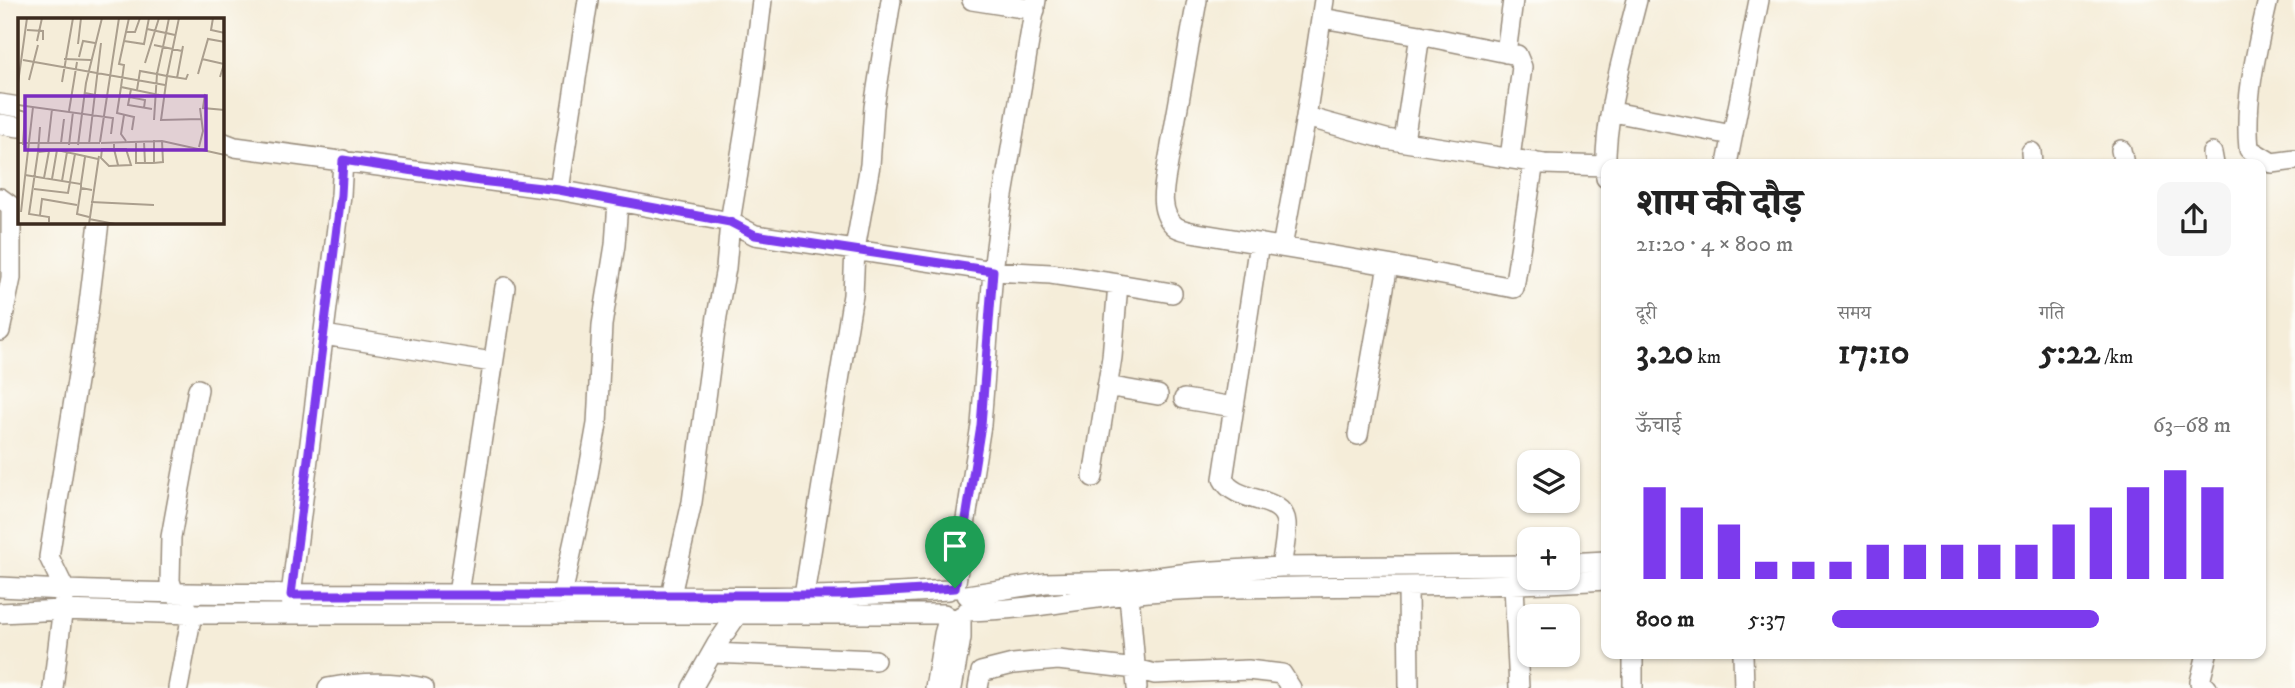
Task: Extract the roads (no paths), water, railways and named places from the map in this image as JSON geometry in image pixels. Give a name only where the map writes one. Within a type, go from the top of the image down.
[{"type":"street","points":[[559,190],[588,0]]},
{"type":"street","points":[[672,605],[692,502],[762,0]]},
{"type":"street","points":[[808,604],[853,295],[855,249],[870,165],[874,107],[891,0]]},
{"type":"street","points":[[935,688],[956,604],[981,425],[993,271],[1001,208],[1036,5],[972,0]]},
{"type":"street","points":[[1197,0],[1163,199],[1166,215],[1176,228],[1514,288],[1534,162]]},
{"type":"street","points":[[1506,52],[1513,0]]},
{"type":"street","points":[[1607,159],[1619,71],[1637,0]]},
{"type":"street","points":[[1728,159],[1759,0]]},
{"type":"street","points":[[2265,159],[2249,149],[2247,125],[2253,64],[2268,0]]},
{"type":"street","points":[[1282,247],[1323,9],[1420,35],[1517,55],[1522,67],[1510,158]]},
{"type":"street","points":[[1404,141],[1420,35]]},
{"type":"street","points":[[0,104],[18,107]]},
{"type":"street","points":[[1613,112],[1732,135]]},
{"type":"street","points":[[1306,117],[1387,139],[1534,162],[1601,166]]},
{"type":"street","points":[[0,124],[18,127]]},
{"type":"street","points":[[226,146],[559,190],[730,222],[755,235],[993,271],[1051,274],[1172,293]]},
{"type":"street","points":[[2266,159],[2272,163],[2295,160]]},
{"type":"street","points":[[291,604],[343,160]]},
{"type":"street","points":[[0,198],[11,206],[11,278],[0,331]]},
{"type":"street","points":[[562,604],[597,424],[602,325],[615,245],[618,202]]},
{"type":"street","points":[[53,688],[64,600],[49,557],[88,312],[99,224]]},
{"type":"street","points":[[1259,243],[1223,479],[1227,487],[1236,493],[1278,507],[1284,513],[1286,523],[1281,567]]},
{"type":"street","points":[[1358,435],[1388,265]]},
{"type":"street","points":[[1093,477],[1112,357],[1118,285]]},
{"type":"street","points":[[458,594],[505,286]]},
{"type":"street","points":[[324,335],[492,362]]},
{"type":"street","points":[[1107,386],[1158,395]]},
{"type":"street","points":[[192,614],[174,593],[170,581],[171,537],[198,389]]},
{"type":"street","points":[[1184,399],[1234,407]]},
{"type":"street","points":[[1580,562],[1601,561]]},
{"type":"street","points":[[956,604],[1045,583],[1125,581],[1197,572],[1281,567],[1517,565]]},
{"type":"street","points":[[672,605],[737,615],[882,594],[1009,610],[1177,590],[1514,586],[1601,580]]},
{"type":"street","points":[[1514,586],[1519,688]]},
{"type":"street","points":[[0,587],[64,600],[192,614],[291,604],[458,594],[562,604]]},
{"type":"street","points":[[1408,587],[1409,688]]},
{"type":"street","points":[[0,613],[64,600],[174,593],[291,604],[808,604]]},
{"type":"street","points":[[1129,595],[1136,678]]},
{"type":"street","points":[[952,688],[961,638],[956,604]]},
{"type":"street","points":[[178,688],[192,614]]},
{"type":"street","points":[[692,688],[737,615]]},
{"type":"street","points":[[712,653],[875,660]]},
{"type":"street","points":[[1633,659],[1633,688]]},
{"type":"street","points":[[1743,659],[1744,688]]},
{"type":"street","points":[[2206,659],[2200,682],[2207,688]]},
{"type":"street","points":[[978,688],[981,672],[1013,664],[1058,660],[1136,678],[1155,674],[1248,670],[1282,674],[1292,688]]},
{"type":"street","points":[[328,688],[366,683],[411,687]]}]
